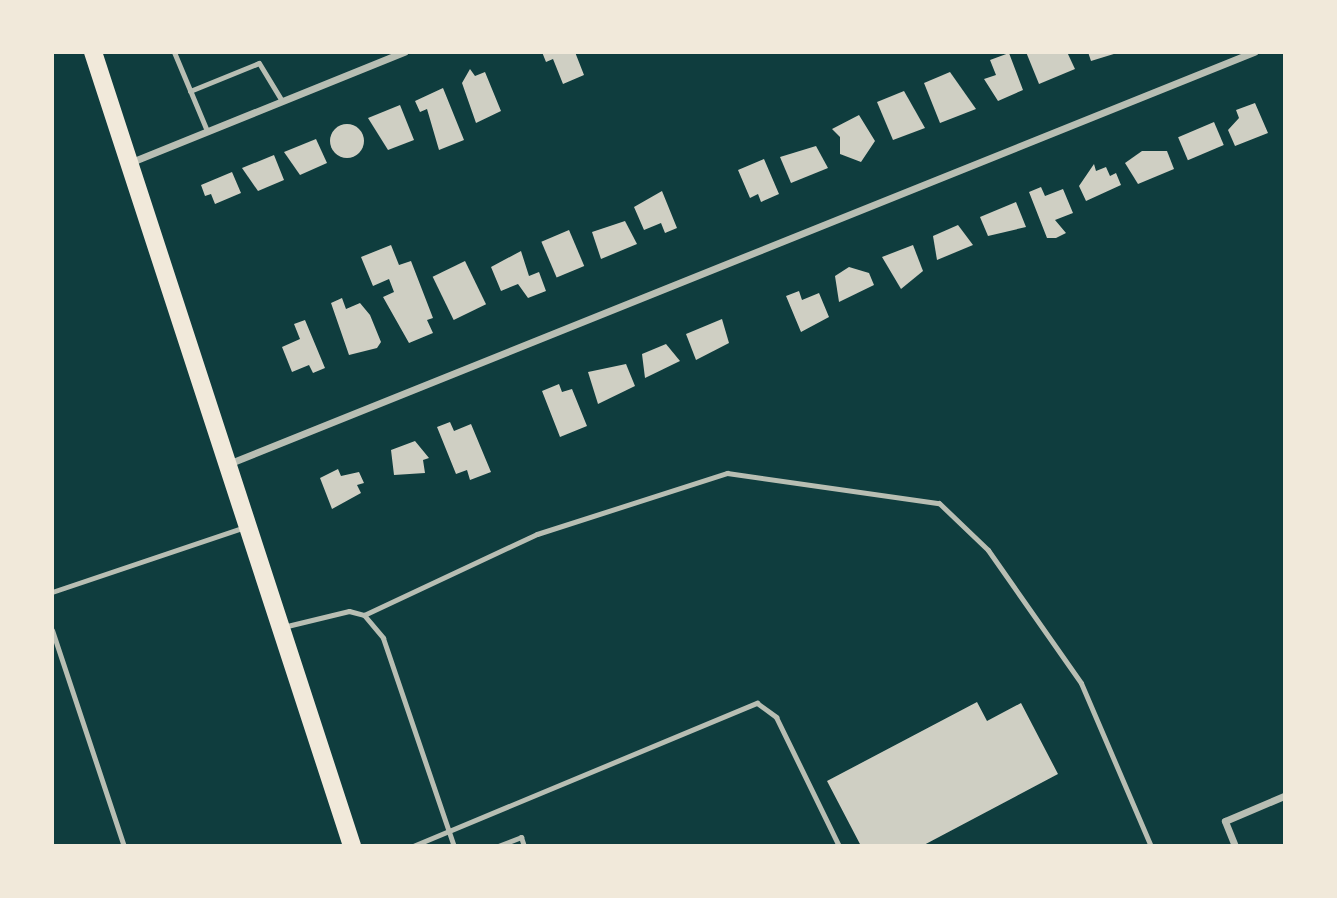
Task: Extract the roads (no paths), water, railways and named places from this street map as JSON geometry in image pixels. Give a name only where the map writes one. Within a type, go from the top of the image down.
[{"type":"main road","points":[[93,52],[352,845]]},
{"type":"street","points":[[128,163],[404,52]]},
{"type":"street","points":[[226,464],[1254,52]]},
{"type":"street","points":[[1235,845],[1225,821],[1284,796]]},
{"type":"lane","points":[[174,52],[207,131]]},
{"type":"lane","points":[[190,91],[260,63],[282,101]]},
{"type":"lane","points":[[364,615],[537,534],[727,473],[939,503],[988,550],[1081,683],[1152,845]]},
{"type":"lane","points":[[52,592],[247,526]]},
{"type":"lane","points":[[280,628],[349,611],[364,615],[383,638],[454,845]]},
{"type":"lane","points":[[52,630],[124,845]]},
{"type":"lane","points":[[412,845],[757,704],[776,717],[839,845]]},
{"type":"lane","points":[[498,845],[521,837],[524,845]]}]
